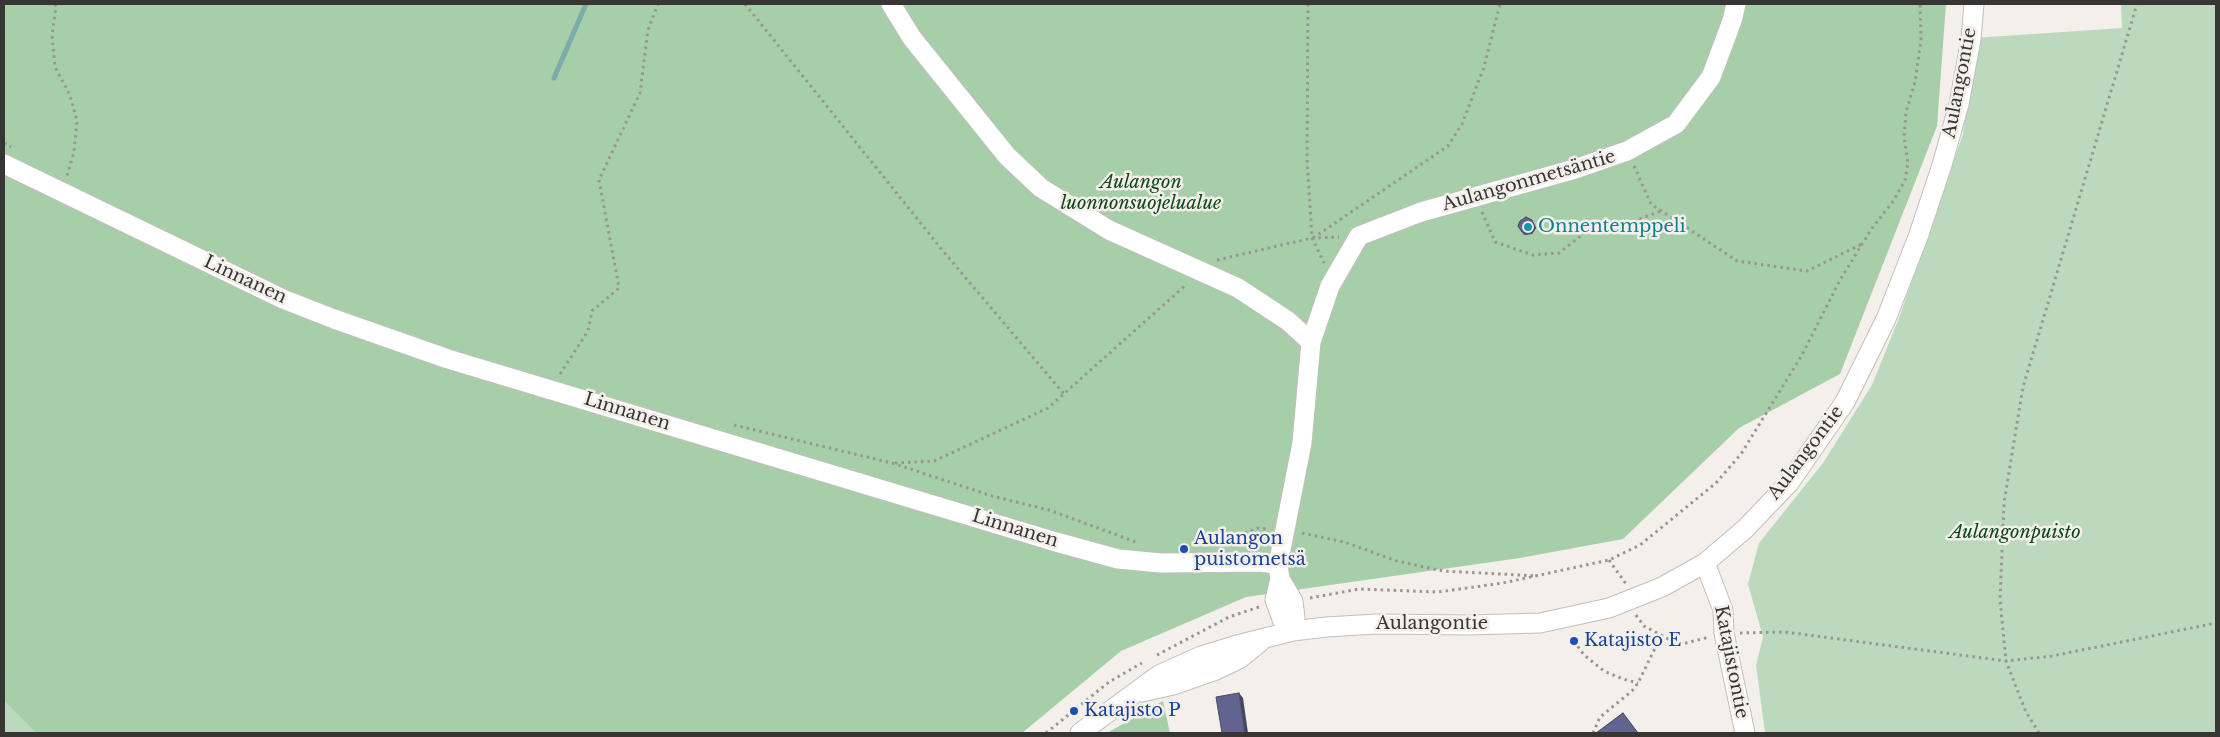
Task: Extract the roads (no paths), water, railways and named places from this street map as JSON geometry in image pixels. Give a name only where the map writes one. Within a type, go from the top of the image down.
[{"type":"street","points":[[891,4],[912,38],[1006,156],[1041,188],[1109,230],[1238,288],[1288,321],[1311,342]]},
{"type":"street","name":"Aulangonmetsäntie","points":[[1293,631],[1282,619],[1275,604],[1285,530],[1302,443],[1311,342],[1333,280],[1359,236],[1420,212],[1575,169],[1628,151],[1676,124],[1711,77],[1732,21],[1736,4]]},
{"type":"street","name":"Aulangontie","points":[[1080,733],[1131,695],[1173,685],[1216,670],[1238,659],[1263,639],[1293,631],[1377,624],[1469,625],[1540,623],[1609,608],[1662,587],[1705,563],[1744,529],[1789,483],[1845,402],[1886,319],[1918,237],[1942,165],[1958,104],[1971,39],[1974,4]]},
{"type":"street","name":"Linnanen","points":[[9,157],[284,299],[334,319],[448,359],[1056,542],[1118,558],[1161,563],[1261,562],[1279,572]]},
{"type":"street","name":"Katajistontie","points":[[1705,563],[1723,610],[1724,633],[1745,733]]},
{"type":"waterway","points":[[554,78],[586,4]]},
{"type":"place","name":"Onnentemppeli","points":[[1528,227]]},
{"type":"place","name":"Aulangon puistometsä","points":[[1184,549]]},
{"type":"place","name":"Katajisto E","points":[[1574,641]]},
{"type":"place","name":"Katajisto P","points":[[1074,711]]},
{"type":"park label","name":"Aulangon luonnonsuojelualue","points":[[1141,193]]},
{"type":"park label","name":"Aulangonpuisto","points":[[2015,533]]}]
